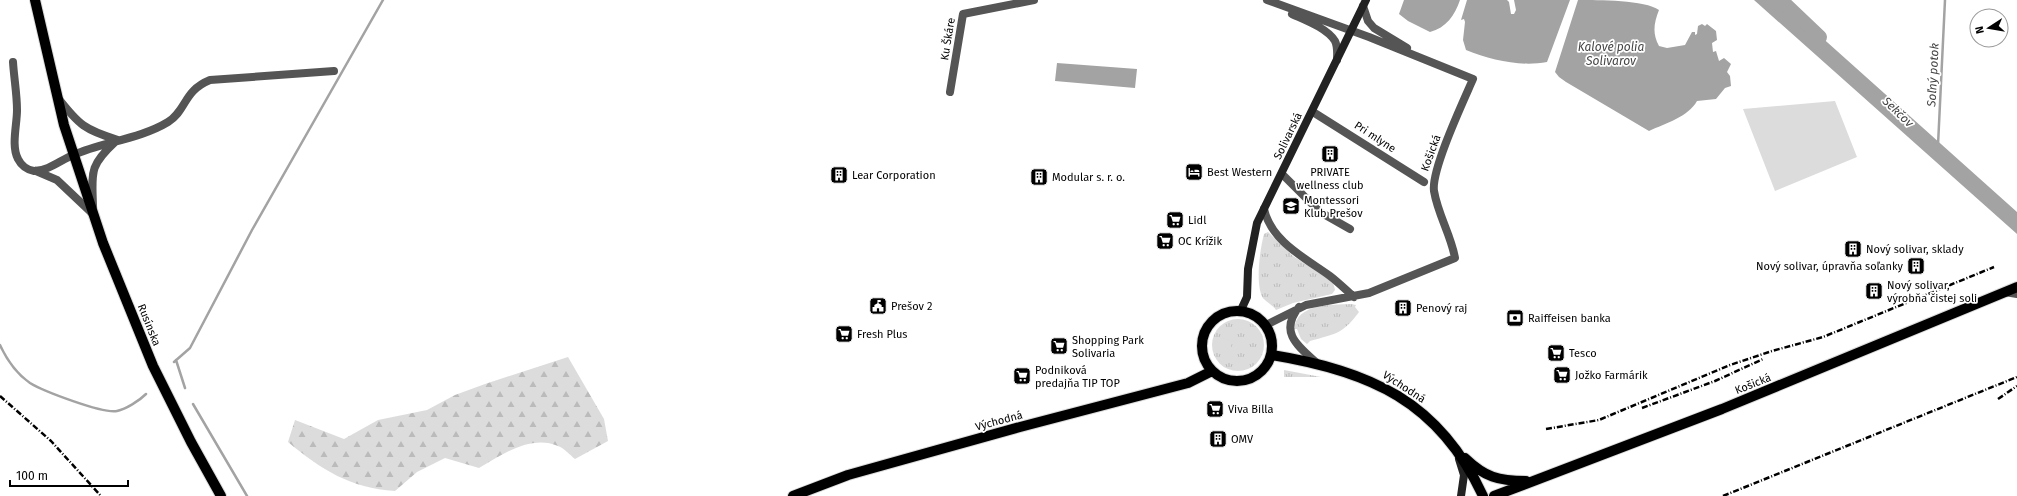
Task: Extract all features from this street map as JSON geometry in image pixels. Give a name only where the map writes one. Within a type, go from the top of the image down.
[{"type":"main road","name":"Rusínska","points":[[35,0],[73,155],[93,214],[153,366],[188,436],[221,496]]},
{"type":"main road","name":"Košická","points":[[1494,496],[1722,409],[2017,287]]},
{"type":"main road","points":[[1241,310],[1260,318],[1266,325],[1272,339],[1272,355],[1264,369],[1251,379],[1240,381],[1220,377],[1212,370],[1206,361],[1202,350],[1202,339],[1206,328],[1213,320],[1221,314],[1241,310]]},
{"type":"main road","name":"Východná","points":[[1272,355],[1366,378],[1398,394],[1421,411],[1455,448],[1483,496]]},
{"type":"main road","name":"Východná","points":[[793,496],[848,475],[1020,427],[1188,383],[1212,370]]},
{"type":"main road","points":[[1455,448],[1478,470],[1495,478],[1509,481],[1534,481]]},
{"type":"street","name":"Ku Škáre","points":[[950,92],[963,14],[1034,0]]},
{"type":"street","points":[[1267,0],[1352,32]]},
{"type":"street","points":[[1267,0],[1320,29],[1332,38],[1337,48],[1336,64]]},
{"type":"street","points":[[1365,3],[1368,21],[1374,28],[1429,61]]},
{"type":"street","name":"Solivarská","points":[[1241,310],[1246,297],[1248,269],[1257,223],[1313,112],[1365,3]]},
{"type":"street","name":"Košická","points":[[1352,32],[1473,79],[1439,162],[1434,179],[1437,207],[1453,248],[1455,258],[1369,293],[1354,297]]},
{"type":"street","points":[[13,62],[17,109],[15,150],[18,158],[24,166],[57,180],[93,214]]},
{"type":"street","points":[[36,171],[56,164],[73,155],[145,132],[169,122],[179,112],[191,91],[200,84],[210,80],[334,71]]},
{"type":"street","points":[[58,98],[77,122],[86,128],[118,140]]},
{"type":"street","name":"Pri mlyne","points":[[1313,112],[1424,182]]},
{"type":"street","points":[[93,214],[92,174],[95,165],[101,155],[118,140]]},
{"type":"street","points":[[1282,174],[1320,212],[1350,229]]},
{"type":"street","points":[[1264,209],[1267,223],[1284,242],[1332,278],[1354,297]]},
{"type":"street","points":[[2005,292],[2017,294]]},
{"type":"street","points":[[1266,325],[1299,307],[1354,297]]},
{"type":"street","points":[[1299,307],[1292,319],[1290,329],[1292,338],[1296,345],[1320,366]]},
{"type":"street","points":[[1455,448],[1464,474],[1461,496]]},
{"type":"green space","points":[[1835,101],[1857,157],[1775,191],[1743,109]]},
{"type":"green space","points":[[1268,232],[1293,256],[1333,282],[1335,290],[1332,294],[1293,303],[1276,310],[1265,300],[1262,296],[1260,288],[1259,272],[1264,234]]},
{"type":"green space","points":[[1325,305],[1356,305],[1355,307],[1359,312],[1348,325],[1338,332],[1310,341],[1307,344],[1301,339],[1297,329],[1294,329],[1296,321],[1301,314],[1308,310]]},
{"type":"green space","points":[[1233,319],[1243,319],[1257,326],[1264,340],[1264,350],[1257,364],[1243,371],[1233,371],[1223,367],[1216,360],[1212,350],[1212,340],[1216,330],[1223,323]]},
{"type":"green space","points":[[1223,338],[1232,342],[1231,347],[1226,354],[1219,349],[1219,342]]},
{"type":"green space","points":[[568,357],[604,419],[608,441],[575,459],[560,447],[548,443],[527,444],[497,457],[479,468],[445,458],[417,472],[395,491],[350,482],[325,469],[288,442],[295,420],[344,439],[378,420],[427,410],[455,395]]},
{"type":"green space","points":[[1284,370],[1321,377],[1284,377]]},
{"type":"water","points":[[1404,0],[1460,0],[1453,16],[1441,27],[1430,32],[1408,21],[1399,14]]},
{"type":"water","name":"Kalové polia Solivarov","points":[[1467,0],[1507,0],[1509,2],[1511,14],[1514,14],[1516,10],[1514,0],[1570,0],[1547,62],[1526,64],[1495,60],[1466,50],[1463,40],[1465,22],[1464,19],[1461,20]]},
{"type":"water","name":"Kalové polia Solivarov","points":[[1578,0],[1633,2],[1659,10],[1655,24],[1655,37],[1659,46],[1667,48],[1685,45],[1692,32],[1695,32],[1695,35],[1697,34],[1698,26],[1702,24],[1705,26],[1707,24],[1716,31],[1717,40],[1712,43],[1713,52],[1716,51],[1719,61],[1724,58],[1731,64],[1727,72],[1730,76],[1731,86],[1725,88],[1716,99],[1697,101],[1693,107],[1682,115],[1649,131],[1566,82],[1555,72]]},
{"type":"water","points":[[1754,0],[1780,0],[2017,212],[2017,234]]},
{"type":"water","points":[[1057,63],[1137,69],[1135,88],[1055,81]]},
{"type":"waterway","points":[[174,362],[190,348],[252,230],[383,0]]},
{"type":"waterway","name":"Sekčov","points":[[1781,0],[1820,37]]},
{"type":"waterway","name":"Soľný potok","points":[[1938,145],[1945,0]]},
{"type":"waterway","points":[[0,345],[13,366],[30,383],[87,406],[117,411],[132,404],[146,394]]},
{"type":"waterway","points":[[176,360],[185,388]]},
{"type":"waterway","points":[[193,404],[247,496]]},
{"type":"railway","points":[[1546,429],[1599,420],[1730,365],[1772,351],[1823,337],[1994,267]]},
{"type":"railway","points":[[1642,408],[1715,381],[1763,359]]},
{"type":"railway","points":[[1723,496],[2017,377]]},
{"type":"railway","points":[[1998,399],[2017,386]]},
{"type":"railway","points":[[0,396],[51,441],[101,496]]},
{"type":"place","name":"PRIVATE wellness club","points":[[1330,154]]},
{"type":"place","name":"Best Western","points":[[1194,172]]},
{"type":"place","name":"Lear Corporation","points":[[839,175]]},
{"type":"place","name":"Modular s. r. o.","points":[[1039,177]]},
{"type":"place","name":"Montessori Klub Prešov","points":[[1291,206]]},
{"type":"place","name":"Lidl","points":[[1175,220]]},
{"type":"place","name":"OC Krížik","points":[[1165,241]]},
{"type":"place","name":"Nový solivar, sklady","points":[[1853,249]]},
{"type":"place","name":"Nový solivar, úpravňa soľanky","points":[[1916,266]]},
{"type":"place","name":"Nový solivar, výrobňa čistej soli","points":[[1874,291]]},
{"type":"place","name":"Prešov 2","points":[[878,306]]},
{"type":"place","name":"Penový raj","points":[[1403,308]]},
{"type":"place","name":"Raiffeisen banka","points":[[1515,318]]},
{"type":"place","name":"Fresh Plus","points":[[844,334]]},
{"type":"place","name":"Shopping Park Solivaria","points":[[1059,346]]},
{"type":"place","name":"Tesco","points":[[1556,353]]},
{"type":"place","name":"Jožko Farmárik","points":[[1562,375]]},
{"type":"place","name":"Podniková predajňa TIP TOP","points":[[1022,376]]},
{"type":"place","name":"Viva Billa","points":[[1215,409]]},
{"type":"place","name":"OMV","points":[[1218,439]]}]
